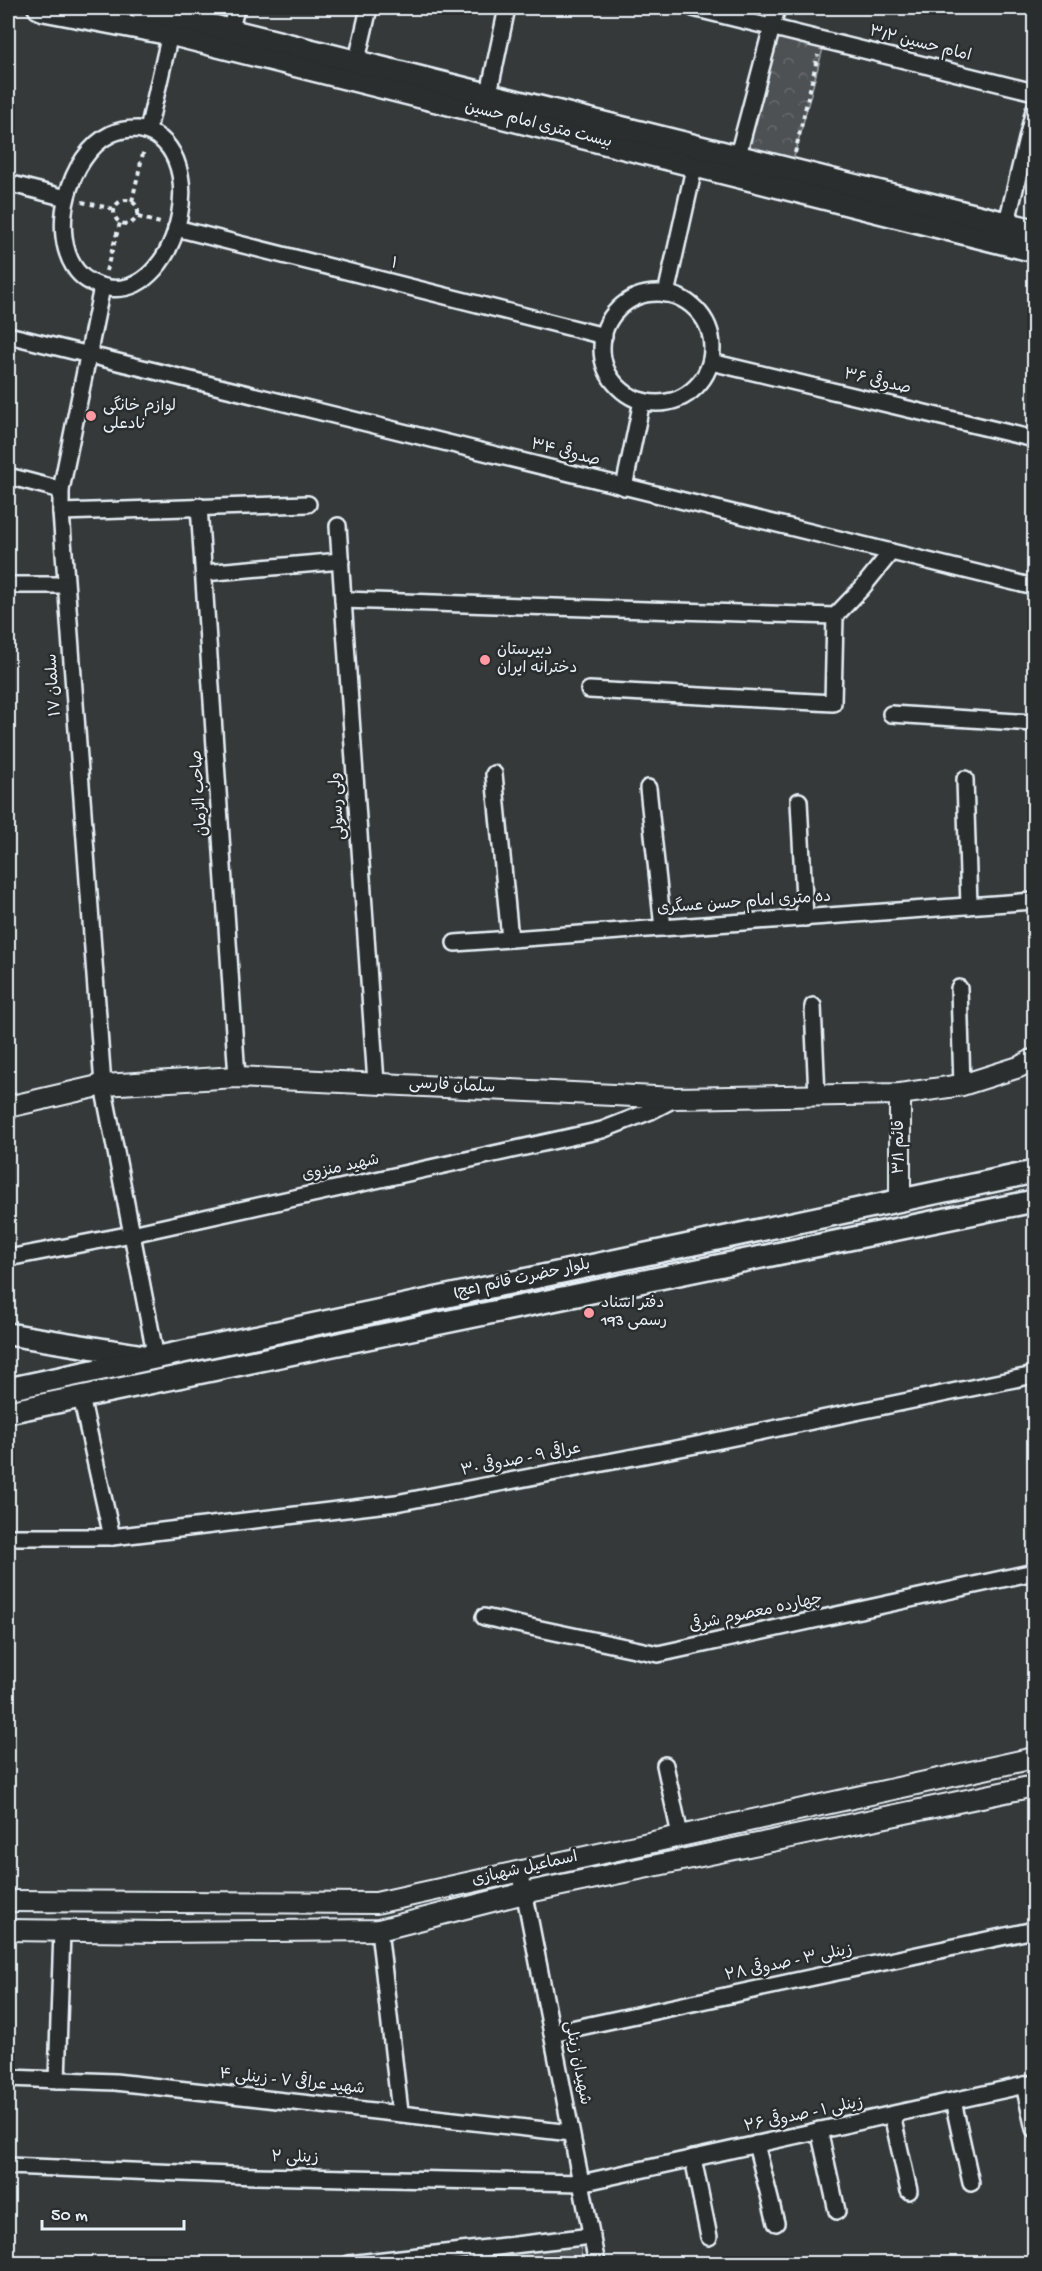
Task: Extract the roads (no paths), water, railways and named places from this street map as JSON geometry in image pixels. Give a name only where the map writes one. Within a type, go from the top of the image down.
[{"type":"main road","name":"بیست متری امام حسین","points":[[39,8],[170,34],[694,165],[735,164],[791,168],[1035,230]]},
{"type":"main road","name":"بیست متری امام حسین","points":[[141,8],[489,93],[1035,251]]},
{"type":"main road","name":"بلوار حضرت قائم (عج)","points":[[8,1334],[156,1358],[1035,1172]]},
{"type":"main road","name":"بلوار حضرت قائم (عج)","points":[[8,1412],[1035,1201]]},
{"type":"main road","points":[[8,1389],[156,1358]]},
{"type":"street","points":[[231,29],[236,8]]},
{"type":"street","points":[[357,60],[369,8]]},
{"type":"street","points":[[489,93],[507,8]]},
{"type":"street","name":"امام حسین ۳/۲","points":[[693,8],[1035,92]]},
{"type":"street","points":[[735,164],[777,8]]},
{"type":"street","points":[[148,130],[170,34]]},
{"type":"street","points":[[1007,222],[1035,110]]},
{"type":"street","points":[[126,130],[148,130],[164,140],[178,166],[181,198],[176,228],[162,261],[148,275],[133,284],[115,289],[96,286],[80,274],[69,261],[64,242],[66,198],[82,164],[99,142],[111,134],[126,130]]},
{"type":"street","points":[[666,294],[694,165]]},
{"type":"street","points":[[8,183],[66,198]]},
{"type":"street","name":"۱","points":[[176,228],[604,336]]},
{"type":"street","name":"سلمان ۱۷","points":[[102,287],[61,490],[61,512],[103,1085],[156,1358]]},
{"type":"street","points":[[666,294],[681,298],[704,318],[710,332],[711,362],[704,378],[692,391],[676,399],[659,402],[642,401],[622,390],[608,371],[602,348],[604,336],[610,321],[620,308],[634,298],[666,294]]},
{"type":"street","name":"صدوقی ۳۴","points":[[8,335],[1035,587]]},
{"type":"street","name":"صدوقی ۳۶","points":[[711,362],[1035,439]]},
{"type":"street","points":[[624,487],[642,401]]},
{"type":"street","points":[[8,476],[61,490]]},
{"type":"street","points":[[61,512],[308,504]]},
{"type":"street","name":"صاحب الزمان","points":[[199,506],[237,1077]]},
{"type":"street","name":"ولی رسولی","points":[[338,526],[376,1083]]},
{"type":"street","points":[[589,690],[833,703],[835,616],[862,588],[891,552]]},
{"type":"street","points":[[204,573],[341,561]]},
{"type":"street","points":[[8,585],[65,585]]},
{"type":"street","points":[[343,600],[835,616]]},
{"type":"street","points":[[891,714],[1035,723]]},
{"type":"street","points":[[494,774],[510,939]]},
{"type":"street","points":[[965,779],[969,906]]},
{"type":"street","points":[[648,788],[663,928]]},
{"type":"street","points":[[799,801],[805,918]]},
{"type":"street","name":"ده متری امام حسن عسگری","points":[[455,943],[1035,901]]},
{"type":"street","points":[[959,988],[962,1085]]},
{"type":"street","points":[[813,1006],[817,1096]]},
{"type":"street","name":"سلمان فارسی","points":[[8,1107],[103,1085],[237,1077],[676,1098],[900,1094],[962,1085],[1019,1067],[1035,1059]]},
{"type":"street","name":"قائم ۳/۱","points":[[900,1094],[900,1200]]},
{"type":"street","name":"شهید منزوی","points":[[8,1258],[132,1234],[602,1130],[651,1111],[676,1098]]},
{"type":"street","name":"عراقی ۹ - صدوقی ۳۰","points":[[8,1537],[112,1537],[396,1503],[696,1445],[1035,1375]]},
{"type":"street","points":[[81,1396],[112,1537]]},
{"type":"street","name":"چهارده معصوم شرقی","points":[[484,1617],[658,1654],[1035,1572]]},
{"type":"street","name":"اسماعیل شهبازی","points":[[8,1901],[376,1903],[1035,1758]]},
{"type":"street","points":[[665,1765],[680,1835]]},
{"type":"street","name":"اسماعیل شهبازی","points":[[8,1930],[160,1932],[379,1930],[524,1893],[1035,1786]]},
{"type":"street","name":"شهیدان زینلی","points":[[520,1870],[597,2264]]},
{"type":"street","points":[[57,2080],[62,1930]]},
{"type":"street","points":[[379,1930],[400,2112]]},
{"type":"street","name":"زینلی ۳ - صدوقی ۲۸","points":[[552,2032],[1035,1930]]},
{"type":"street","name":"شهید عراقی ۷ - زینلی ۴","points":[[8,2078],[114,2082],[400,2112],[571,2133]]},
{"type":"street","points":[[1029,2084],[1035,2130]]},
{"type":"street","name":"زینلی ۱ - صدوقی ۲۶","points":[[581,2183],[1029,2084]]},
{"type":"street","points":[[953,2101],[971,2183]]},
{"type":"street","points":[[892,2115],[909,2191]]},
{"type":"street","points":[[819,2130],[837,2211]]},
{"type":"street","points":[[756,2144],[776,2223]]},
{"type":"street","points":[[693,2158],[709,2237]]},
{"type":"street","name":"زینلی ۲","points":[[8,2166],[255,2176],[581,2183]]},
{"type":"street","points":[[349,2264],[592,2236]]},
{"type":"place","name":"لوازم خانگی نادعلی","points":[[91,416]]},
{"type":"place","name":"دبیرستان دخترانه ایران","points":[[485,660]]},
{"type":"place","name":"دفتر اسناد رسمی 193","points":[[589,1313]]}]
